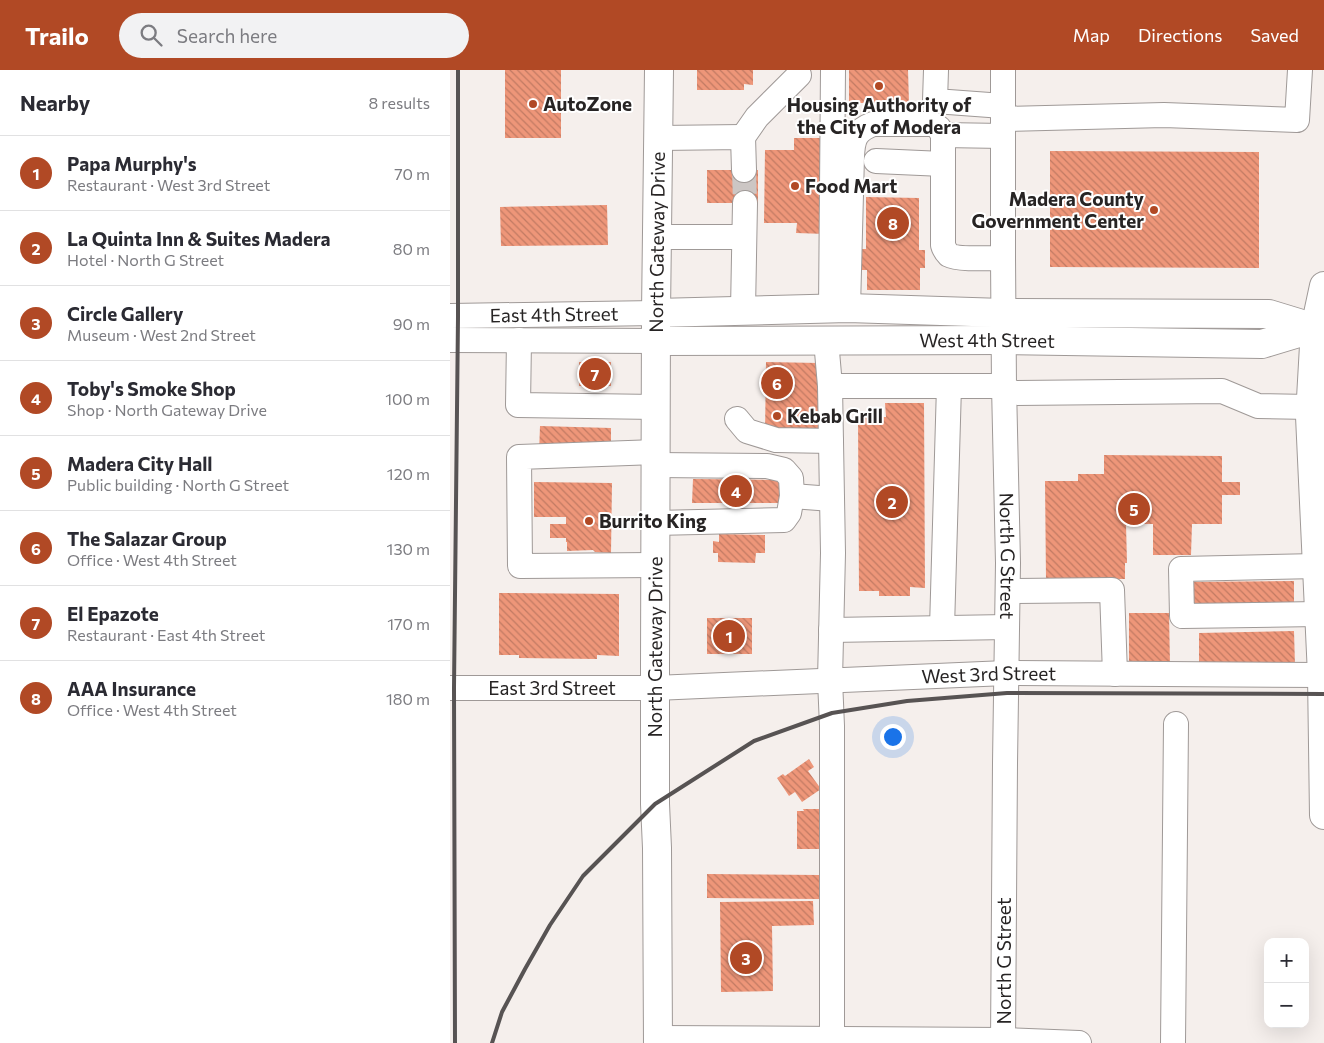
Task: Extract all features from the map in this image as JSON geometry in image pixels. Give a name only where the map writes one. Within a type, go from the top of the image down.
[{"type":"main road","name":"North Gateway Drive","points":[[658,1040],[655,804],[655,523],[660,70]]},
{"type":"main road","points":[[1324,286],[1310,407],[1322,676],[1324,815]]},
{"type":"main road","name":"West 4th Street","points":[[656,312],[840,308],[1003,313],[1270,314],[1319,328]]},
{"type":"main road","name":"West 4th Street","points":[[656,341],[1004,340],[1262,344],[1319,328]]},
{"type":"street","points":[[936,70],[935,102],[1003,120]]},
{"type":"street","name":"North G Street","points":[[1003,70],[1003,313],[1008,563],[1003,1042]]},
{"type":"street","points":[[943,136],[1003,120],[1164,115],[1297,120],[1300,70]]},
{"type":"street","points":[[744,170],[743,137],[757,117],[799,72],[833,73],[840,308]]},
{"type":"street","points":[[840,308],[853,143],[857,134],[873,124],[933,124],[939,128],[943,136],[942,245],[951,256],[962,258],[1003,258]]},
{"type":"street","points":[[658,138],[743,137]]},
{"type":"street","points":[[876,161],[943,164]]},
{"type":"street","points":[[743,310],[745,203]]},
{"type":"street","points":[[657,237],[744,237]]},
{"type":"street","name":"East 4th Street","points":[[450,316],[656,312]]},
{"type":"street","name":"East 4th Street","points":[[450,340],[656,341]]},
{"type":"street","points":[[519,340],[518,405],[656,407]]},
{"type":"street","points":[[826,340],[830,386],[833,553],[830,680],[832,726],[832,1041]]},
{"type":"street","points":[[830,386],[949,386],[1004,389],[1222,392],[1258,406],[1310,407]]},
{"type":"street","points":[[942,628],[949,386]]},
{"type":"street","points":[[737,419],[747,431],[776,440],[831,441]]},
{"type":"street","points":[[655,523],[784,520],[789,513],[792,496],[791,478],[784,470],[767,466],[656,458],[519,457],[520,566],[655,565]]},
{"type":"street","points":[[792,496],[832,498]]},
{"type":"street","points":[[1317,566],[1181,569],[1182,616],[1318,614]]},
{"type":"street","points":[[1008,591],[1112,590],[1114,674]]},
{"type":"street","points":[[831,630],[1007,627]]},
{"type":"street","name":"West 3rd Street","points":[[655,688],[1006,673],[1322,676]]},
{"type":"street","name":"East 3rd Street","points":[[450,688],[655,688]]},
{"type":"street","points":[[1173,1043],[1176,724]]},
{"type":"street","points":[[658,1040],[1079,1043]]},
{"type":"building","name":"AutoZone","points":[[505,70],[561,70],[561,138],[505,138]]},
{"type":"building","points":[[697,70],[753,70],[753,85],[744,84],[744,90],[697,90]]},
{"type":"building","name":"Housing Authority of the City of Modera","points":[[849,70],[908,70],[909,103],[849,103]]},
{"type":"building","name":"Food Mart","points":[[794,138],[827,138],[826,234],[796,233],[797,223],[764,223],[765,150],[794,150]]},
{"type":"building","name":"Madera County Government Center","points":[[1050,151],[1259,152],[1259,268],[1050,267]]},
{"type":"building","points":[[707,170],[758,170],[758,203],[707,203]]},
{"type":"building","points":[[866,197],[919,198],[919,250],[925,250],[925,268],[920,268],[920,290],[867,290],[867,270],[856,270],[855,249],[866,249]]},
{"type":"building","points":[[607,205],[608,245],[501,246],[500,207]]},
{"type":"building","points":[[579,362],[611,362],[611,386],[579,386]]},
{"type":"building","points":[[766,362],[819,363],[819,435],[765,434]]},
{"type":"building","points":[[885,403],[924,403],[925,588],[910,587],[910,596],[879,596],[879,591],[859,591],[858,417],[886,417]]},
{"type":"building","points":[[540,426],[611,428],[611,449],[539,453]]},
{"type":"building","points":[[1104,455],[1222,456],[1222,482],[1240,482],[1240,495],[1222,495],[1222,524],[1192,524],[1191,555],[1153,555],[1153,524],[1126,524],[1127,563],[1125,563],[1125,579],[1046,579],[1045,481],[1078,481],[1078,474],[1104,474]]},
{"type":"building","points":[[693,479],[779,480],[779,503],[692,503]]},
{"type":"building","name":"Burrito King","points":[[534,482],[612,483],[611,553],[595,552],[593,550],[567,551],[566,538],[550,538],[550,524],[566,524],[566,517],[534,517]]},
{"type":"building","points":[[719,534],[765,535],[765,553],[756,553],[755,563],[718,562],[718,553],[713,553],[713,541],[719,542]]},
{"type":"building","points":[[1294,581],[1294,611],[1189,612],[1189,582]]},
{"type":"building","points":[[499,593],[619,594],[619,656],[597,655],[597,659],[519,658],[519,655],[499,655]]},
{"type":"building","points":[[1129,613],[1169,613],[1170,665],[1129,665]]},
{"type":"building","points":[[707,618],[752,618],[752,654],[707,654]]},
{"type":"building","points":[[1294,631],[1295,666],[1199,668],[1199,633]]},
{"type":"building","points":[[809,759],[814,767],[808,771],[821,789],[802,802],[795,792],[789,796],[777,778],[783,774],[785,776]]},
{"type":"building","points":[[803,809],[824,809],[820,849],[797,849],[797,811],[804,811]]},
{"type":"building","points":[[707,874],[819,875],[819,899],[707,898]]},
{"type":"building","points":[[813,901],[814,925],[772,926],[773,991],[721,992],[720,902]]},
{"type":"tunnel","points":[[744,170],[745,203]]},
{"type":"railway","points":[[455,1043],[454,688],[458,317],[458,70]]},
{"type":"railway","points":[[492,1043],[502,1012],[525,969],[550,925],[583,876],[655,804],[754,741],[832,713],[907,701],[1007,693],[1324,694]]},
{"type":"place","name":"Housing Authority of the City of Modera","points":[[879,86]]},
{"type":"place","name":"AutoZone","points":[[533,104]]},
{"type":"place","name":"Food Mart","points":[[795,186]]},
{"type":"place","name":"Madera County Government Center","points":[[1154,210]]},
{"type":"place","name":"AAA Insurance","points":[[893,223]]},
{"type":"place","name":"El Epazote","points":[[595,374]]},
{"type":"place","name":"The Salazar Group","points":[[777,383]]},
{"type":"place","name":"Kebab Grill","points":[[777,416]]},
{"type":"place","name":"Toby's Smoke Shop","points":[[736,491]]},
{"type":"place","name":"La Quinta Inn & Suites Madera","points":[[892,502]]},
{"type":"place","name":"Madera City Hall","points":[[1134,509]]},
{"type":"place","name":"Burrito King","points":[[589,521]]},
{"type":"place","name":"Papa Murphy's","points":[[729,636]]},
{"type":"place","name":"Circle Gallery","points":[[746,958]]}]
